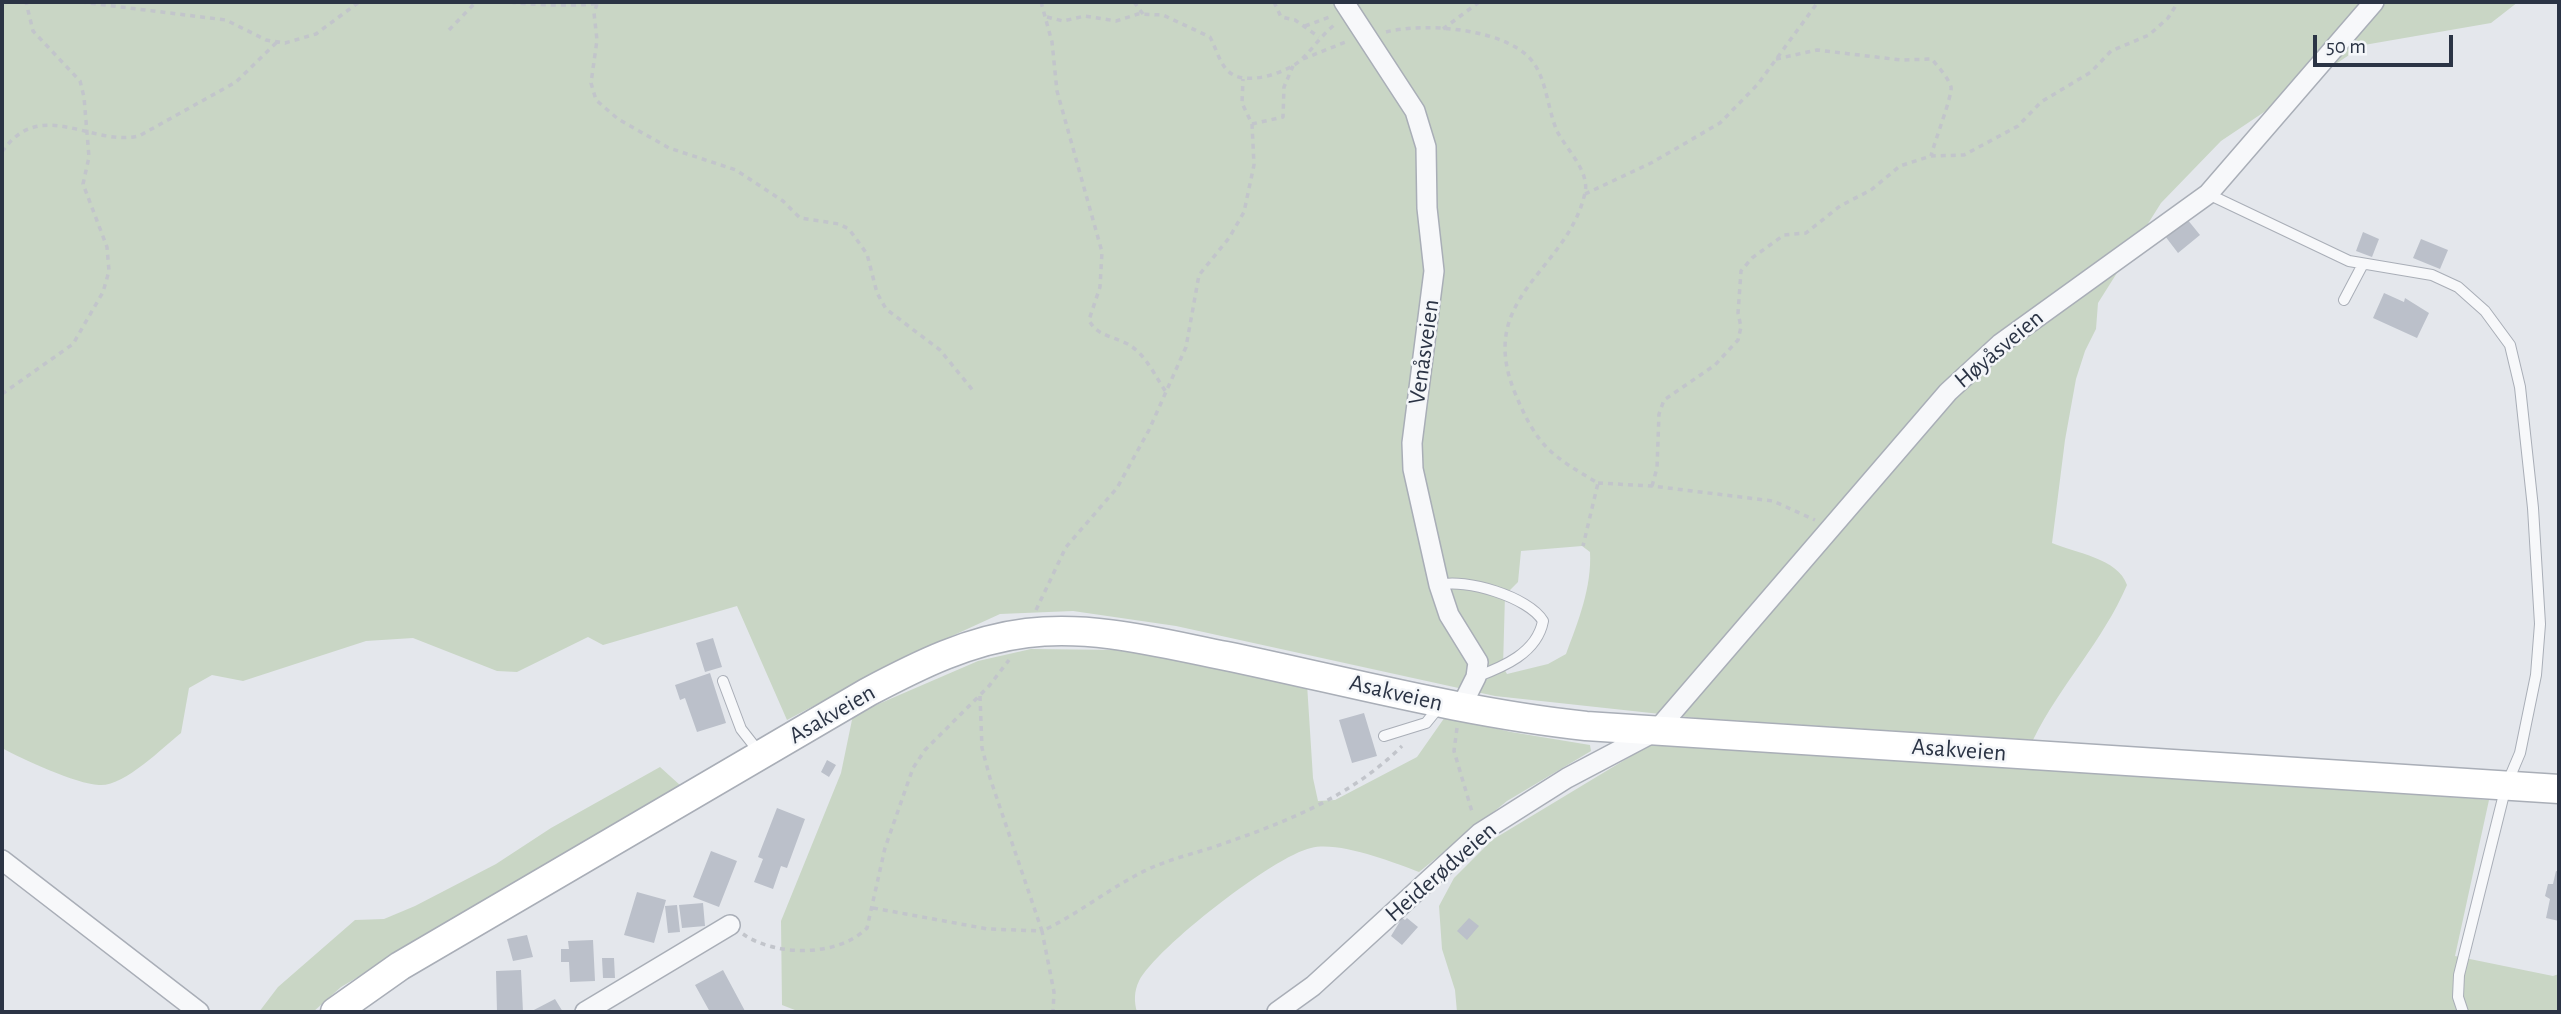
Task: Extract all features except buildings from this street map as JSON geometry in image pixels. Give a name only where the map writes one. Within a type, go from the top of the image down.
[{"type":"main road","name":"Asakveien","points":[[334,1012],[400,966],[868,692],[925,663],[971,645],[1025,634],[1071,631],[1128,636],[1443,712],[1656,731],[2559,789]]},
{"type":"street","name":"Høyåsveien","points":[[1656,731],[1948,392],[1978,363],[2094,274],[2208,194],[2374,2]]},
{"type":"street","name":"Venåsveien","points":[[1348,9],[1415,111],[1426,147],[1427,208],[1434,271],[1412,443],[1413,469],[1439,585],[1449,615],[1478,662],[1476,677]]},
{"type":"street","points":[[1443,712],[1476,677]]},
{"type":"street","name":"Heiderødveien","points":[[1277,1012],[1312,986],[1480,833],[1567,778],[1656,731]]},
{"type":"street","points":[[2,860],[199,1012]]},
{"type":"street","points":[[585,1012],[730,925]]},
{"type":"lane","points":[[2208,194],[2308,243],[2363,264],[2432,275],[2458,287],[2485,311],[2510,345],[2520,387],[2533,508],[2540,624],[2536,675],[2528,721],[2507,786],[2459,975],[2458,997],[2463,1012]]},
{"type":"lane","points":[[2344,300],[2363,264]]},
{"type":"lane","points":[[1439,585],[1451,581],[1505,594],[1536,610],[1543,621],[1541,630],[1521,656],[1503,667],[1476,677]]},
{"type":"lane","points":[[723,681],[741,729],[762,755]]},
{"type":"lane","points":[[1384,736],[1443,712]]},
{"type":"path","points":[[2,394],[73,344],[103,292],[109,271],[107,247],[83,184],[89,157],[88,129],[80,81],[33,31],[26,2]]},
{"type":"path","points":[[81,2],[226,20],[276,43],[303,40],[316,34],[359,2]]},
{"type":"path","points":[[449,30],[476,2]]},
{"type":"path","points":[[511,2],[528,5],[599,3]]},
{"type":"path","points":[[1041,2],[1052,42],[1057,91],[1102,252],[1100,287],[1088,320],[1102,335],[1127,343],[1138,351],[1166,392]]},
{"type":"path","points":[[1135,2],[1143,14]]},
{"type":"path","points":[[1274,2],[1281,17],[1305,26],[1320,37]]},
{"type":"path","points":[[1443,29],[1479,2]]},
{"type":"path","points":[[1585,194],[1651,163],[1720,122],[1745,100],[1818,2]]},
{"type":"path","points":[[1652,486],[1657,468],[1659,414],[1664,400],[1715,365],[1738,340],[1741,327],[1738,301],[1743,266],[1784,236],[1805,233],[1840,206],[1871,190],[1893,170],[1931,156],[1964,155],[2018,126],[2041,102],[2091,72],[2112,51],[2149,35],[2168,18],[2178,2]]},
{"type":"path","points":[[599,3],[594,13],[597,40],[591,83],[596,100],[618,119],[669,148],[736,170],[783,201],[800,218],[839,224],[849,229],[867,254],[877,293],[886,309],[940,350],[975,393]]},
{"type":"path","points":[[586,5],[594,13]]},
{"type":"path","points":[[1045,16],[1063,21],[1085,16],[1116,21],[1143,14],[1171,17],[1191,30],[1210,37],[1227,70],[1243,79],[1262,78],[1293,66],[1348,9]]},
{"type":"path","points":[[1305,26],[1348,9]]},
{"type":"path","points":[[1301,60],[1365,37],[1394,30],[1443,29],[1493,38],[1529,57],[1536,67],[1558,132],[1583,174],[1585,194],[1551,257],[1513,312],[1503,337],[1503,360],[1522,410],[1545,449],[1598,484],[1652,486],[1773,501],[1831,527]]},
{"type":"path","points":[[2,152],[20,134],[46,125],[88,129],[131,138],[155,129],[236,82],[276,43]]},
{"type":"path","points":[[1774,60],[1817,50],[1902,60],[1932,59],[1950,84],[1952,93],[1939,123],[1931,156]]},
{"type":"path","points":[[1252,124],[1283,117],[1284,87],[1293,66]]},
{"type":"path","points":[[730,925],[748,938],[774,947],[806,951],[856,937],[867,928],[885,848],[914,768],[925,750],[980,696],[1003,669],[1025,634],[1055,566],[1080,529],[1117,488],[1149,430],[1166,392],[1191,331],[1199,275],[1229,238],[1244,212],[1254,165],[1252,124],[1242,103],[1243,79]]},
{"type":"path","points":[[1583,546],[1598,484]]},
{"type":"path","points":[[980,696],[982,748],[989,778],[1042,931],[1054,992],[1054,1012]]},
{"type":"path","points":[[873,908],[988,929],[1042,931],[1085,909],[1141,872],[1226,843],[1308,811],[1335,797],[1387,761],[1443,712],[1466,798],[1480,833]]},
{"type":"green space","points":[[2,2],[2518,2],[2491,23],[2364,45],[2221,141],[2161,203],[2098,303],[2096,329],[2076,379],[2052,543],[2105,562],[2115,568],[2127,585],[2106,625],[2033,740],[1697,718],[1495,696],[1176,626],[1073,611],[1000,614],[904,658],[787,720],[737,606],[603,645],[588,637],[517,672],[497,671],[413,638],[366,641],[243,681],[212,675],[189,688],[181,733],[131,773],[109,784],[89,784],[63,776],[2,748]],"holes":[[[1582,546],[1590,552],[1586,591],[1566,654],[1548,664],[1507,674],[1503,667],[1505,595],[1518,582],[1521,551]]]},
{"type":"green space","points":[[1031,649],[1120,650],[1307,684],[1313,778],[1318,801],[1335,800],[1417,757],[1445,717],[1511,732],[1590,745],[1591,751],[1507,801],[1419,872],[1336,847],[1311,848],[1271,868],[1218,905],[1168,947],[1150,966],[1136,989],[1137,1012],[800,1012],[782,1005],[781,921],[841,773],[853,715],[978,661]]},
{"type":"green space","points":[[1651,744],[2273,783],[2489,800],[2455,956],[2553,976],[2559,974],[2559,1012],[1457,1012],[1455,990],[1442,949],[1439,906],[1454,878],[1492,840]]},
{"type":"green space","points":[[660,767],[681,786],[341,987],[313,1012],[259,1012],[278,987],[355,920],[384,919],[415,906],[496,864],[551,828]]}]
